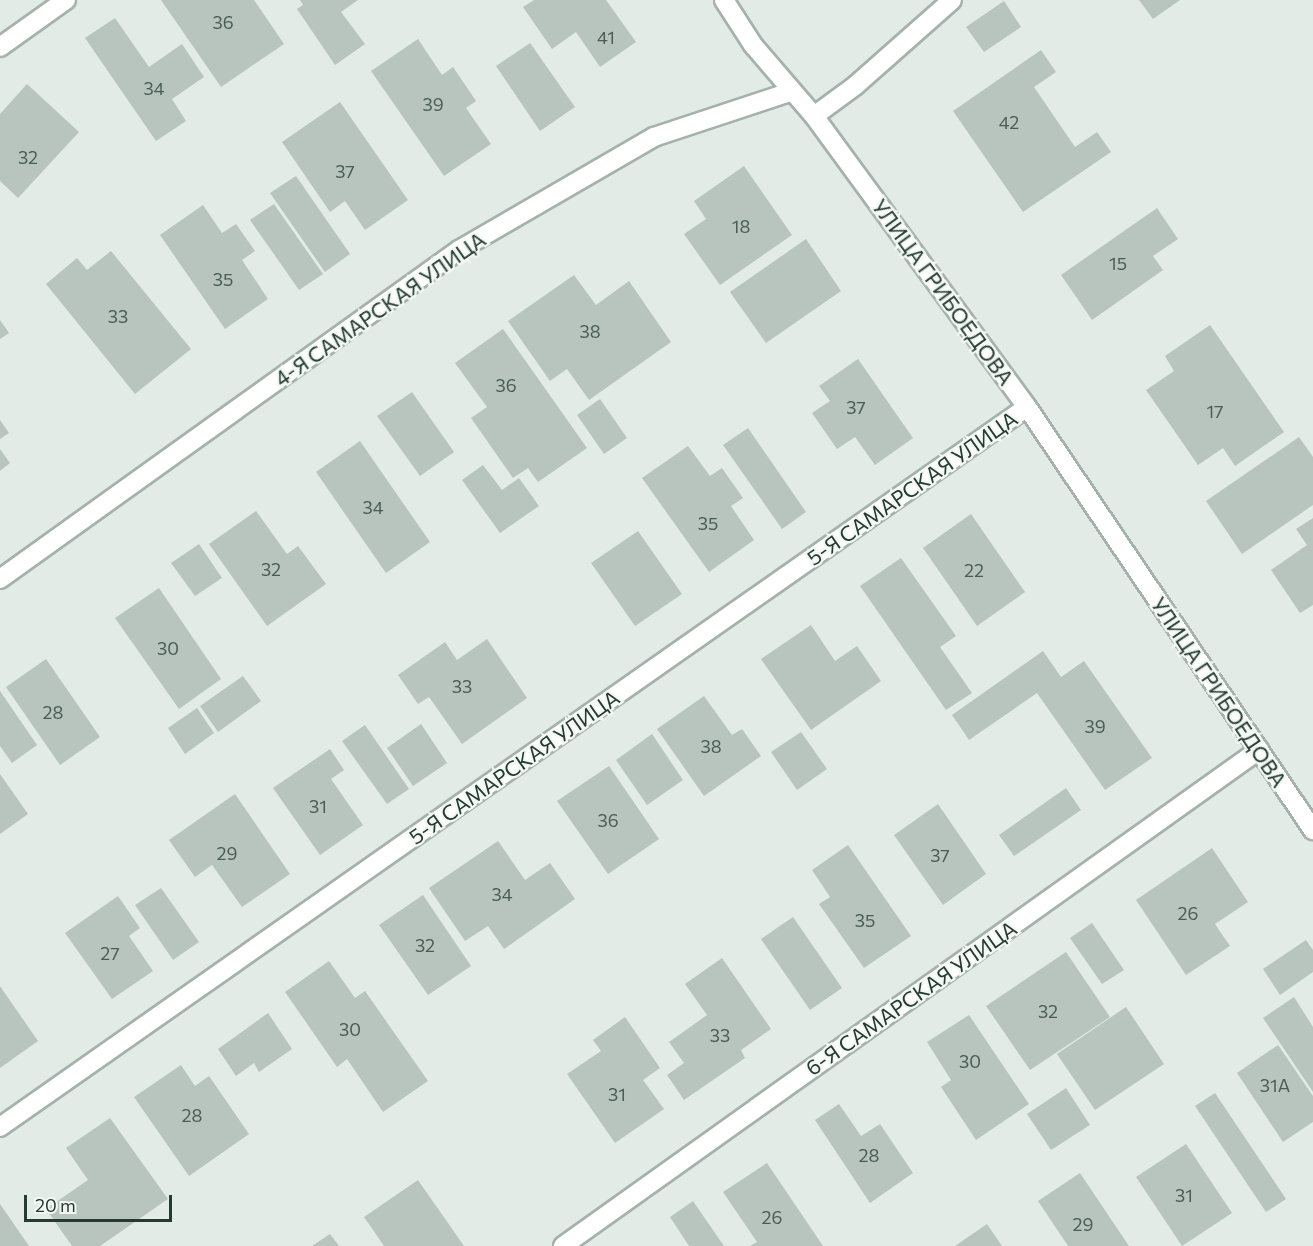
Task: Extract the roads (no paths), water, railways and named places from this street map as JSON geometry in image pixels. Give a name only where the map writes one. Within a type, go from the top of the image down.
[{"type":"street","points":[[0,47],[66,0]]},
{"type":"street","name":"УЛИЦА ГРИБОЕДОВА","points":[[724,0],[790,93],[814,116],[1027,407],[1313,830]]},
{"type":"street","points":[[814,116],[856,85],[952,0]]},
{"type":"street","name":"4-Я САМАРСКАЯ УЛИЦА","points":[[0,579],[459,250],[654,137],[790,93]]},
{"type":"street","name":"5-Я САМАРСКАЯ УЛИЦА","points":[[0,1127],[1027,407]]},
{"type":"street","name":"6-Я САМАРСКАЯ УЛИЦА","points":[[563,1246],[1258,750]]}]
